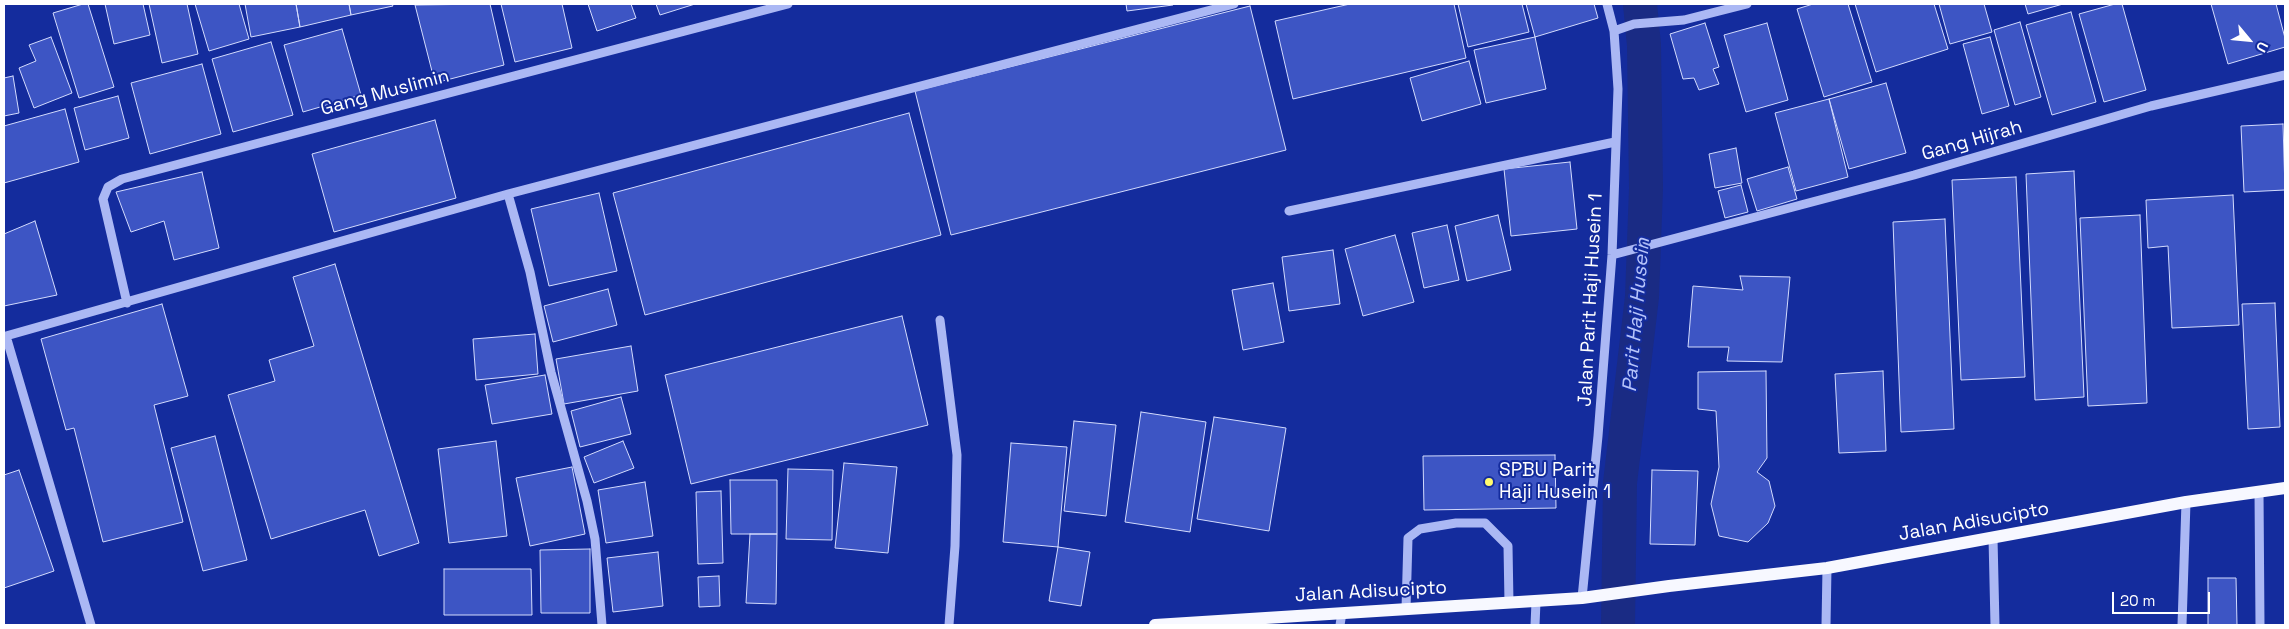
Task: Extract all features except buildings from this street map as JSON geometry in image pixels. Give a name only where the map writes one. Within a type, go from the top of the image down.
[{"type":"main road","name":"Jalan Adisucipto","points":[[1155,625],[1341,619],[1406,609],[1536,602],[1585,597],[1827,568],[2186,502],[2285,488]]},
{"type":"street","name":"Gang Muslimin","points":[[128,303],[103,199],[108,187],[122,179],[788,4]]},
{"type":"street","points":[[91,625],[5,336],[128,303],[508,194],[1234,4]]},
{"type":"street","name":"Jalan Parit Haji Husein 1","points":[[1585,597],[1612,255],[1618,89],[1614,31],[1607,4]]},
{"type":"street","points":[[1614,31],[1634,24],[1684,20],[1743,4]]},
{"type":"street","name":"Gang Hijrah","points":[[1612,255],[1914,175],[2151,106],[2285,74]]},
{"type":"street","points":[[1289,212],[1615,142]]},
{"type":"street","points":[[508,194],[530,272],[551,372],[589,510],[595,539],[602,625]]},
{"type":"street","points":[[940,320],[957,455],[955,546],[949,625]]},
{"type":"street","points":[[2260,492],[2260,625]]},
{"type":"street","points":[[2182,625],[2186,502]]},
{"type":"street","points":[[1406,609],[1408,538],[1420,529],[1456,523],[1485,523],[1508,546],[1509,603]]},
{"type":"street","points":[[1992,538],[1995,625]]},
{"type":"street","points":[[1826,625],[1827,568]]},
{"type":"street","points":[[1535,625],[1536,602]]},
{"type":"waterway","name":"Parit Haji Husein","points":[[1618,625],[1620,483],[1642,297],[1646,188],[1644,45],[1640,4]]},
{"type":"place","name":"SPBU Parit Haji Husein 1","points":[[1489,482]]}]
